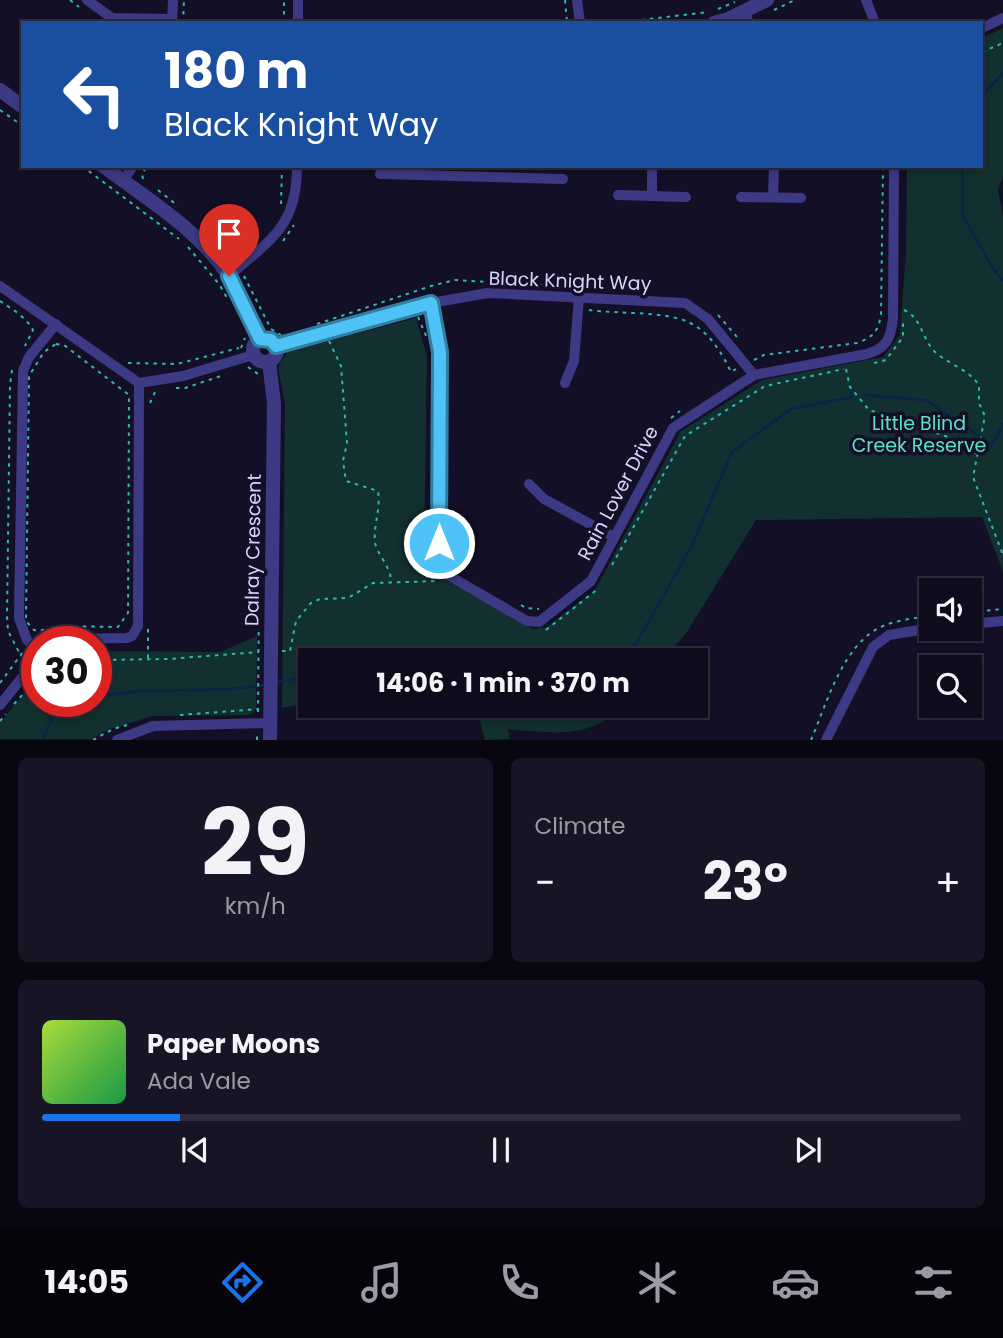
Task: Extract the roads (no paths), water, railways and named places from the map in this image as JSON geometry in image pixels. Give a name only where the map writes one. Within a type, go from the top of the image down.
[{"type":"street","points":[[87,0],[112,18],[176,21],[173,0]]},
{"type":"street","points":[[298,0],[298,21]]},
{"type":"street","points":[[577,0],[580,21]]},
{"type":"street","points":[[719,21],[767,0]]},
{"type":"street","points":[[866,0],[874,21]]},
{"type":"street","points":[[983,27],[1003,18]]},
{"type":"street","points":[[0,90],[21,106]]},
{"type":"street","points":[[0,286],[139,383],[183,376],[246,354],[253,348],[253,337],[234,272],[129,173],[110,168]]},
{"type":"street","points":[[234,272],[280,231],[289,216],[297,189],[297,168]]},
{"type":"street","points":[[652,168],[652,197]]},
{"type":"street","points":[[773,197],[774,168]]},
{"type":"street","name":"Rain Lover Drive","points":[[432,307],[440,352],[439,570],[527,621],[539,622],[591,581],[673,428],[754,375],[867,354],[879,351],[886,345],[893,318],[894,168]]},
{"type":"street","points":[[380,174],[406,170],[534,170],[563,179]]},
{"type":"street","points":[[618,195],[686,197]]},
{"type":"street","points":[[741,197],[802,198]]},
{"type":"street","name":"Black Knight Way","points":[[280,345],[488,293],[579,303],[685,303],[708,319],[754,375]]},
{"type":"street","points":[[565,383],[574,362],[579,303]]},
{"type":"street","points":[[23,626],[19,618],[23,371],[29,357],[56,324]]},
{"type":"street","points":[[246,354],[262,363],[270,362],[277,354],[280,345],[271,340],[253,337]]},
{"type":"street","name":"Dalray Crescent","points":[[270,362],[274,404],[265,652],[270,740]]},
{"type":"street","points":[[112,638],[132,636],[138,626],[139,383]]},
{"type":"street","points":[[528,484],[544,499],[614,537]]},
{"type":"street","points":[[982,623],[1003,621]]},
{"type":"street","points":[[826,740],[873,647],[889,635],[919,630]]},
{"type":"street","points":[[0,705],[21,679]]},
{"type":"street","points":[[117,740],[153,726],[270,723]]},
{"type":"waterway","points":[[983,94],[1003,73]]},
{"type":"waterway","points":[[962,168],[963,216],[994,270],[1003,280]]},
{"type":"waterway","points":[[862,395],[926,400],[982,438]]},
{"type":"waterway","points":[[631,648],[637,642],[692,545],[732,452],[791,409],[852,397]]},
{"type":"waterway","points":[[990,443],[992,445],[1003,424]]},
{"type":"waterway","points":[[278,682],[298,678]]},
{"type":"waterway","points":[[112,694],[264,685]]},
{"type":"waterway","points":[[42,740],[53,717]]},
{"type":"park label","name":"Little Blind Creek Reserve","points":[[919,434]]}]
